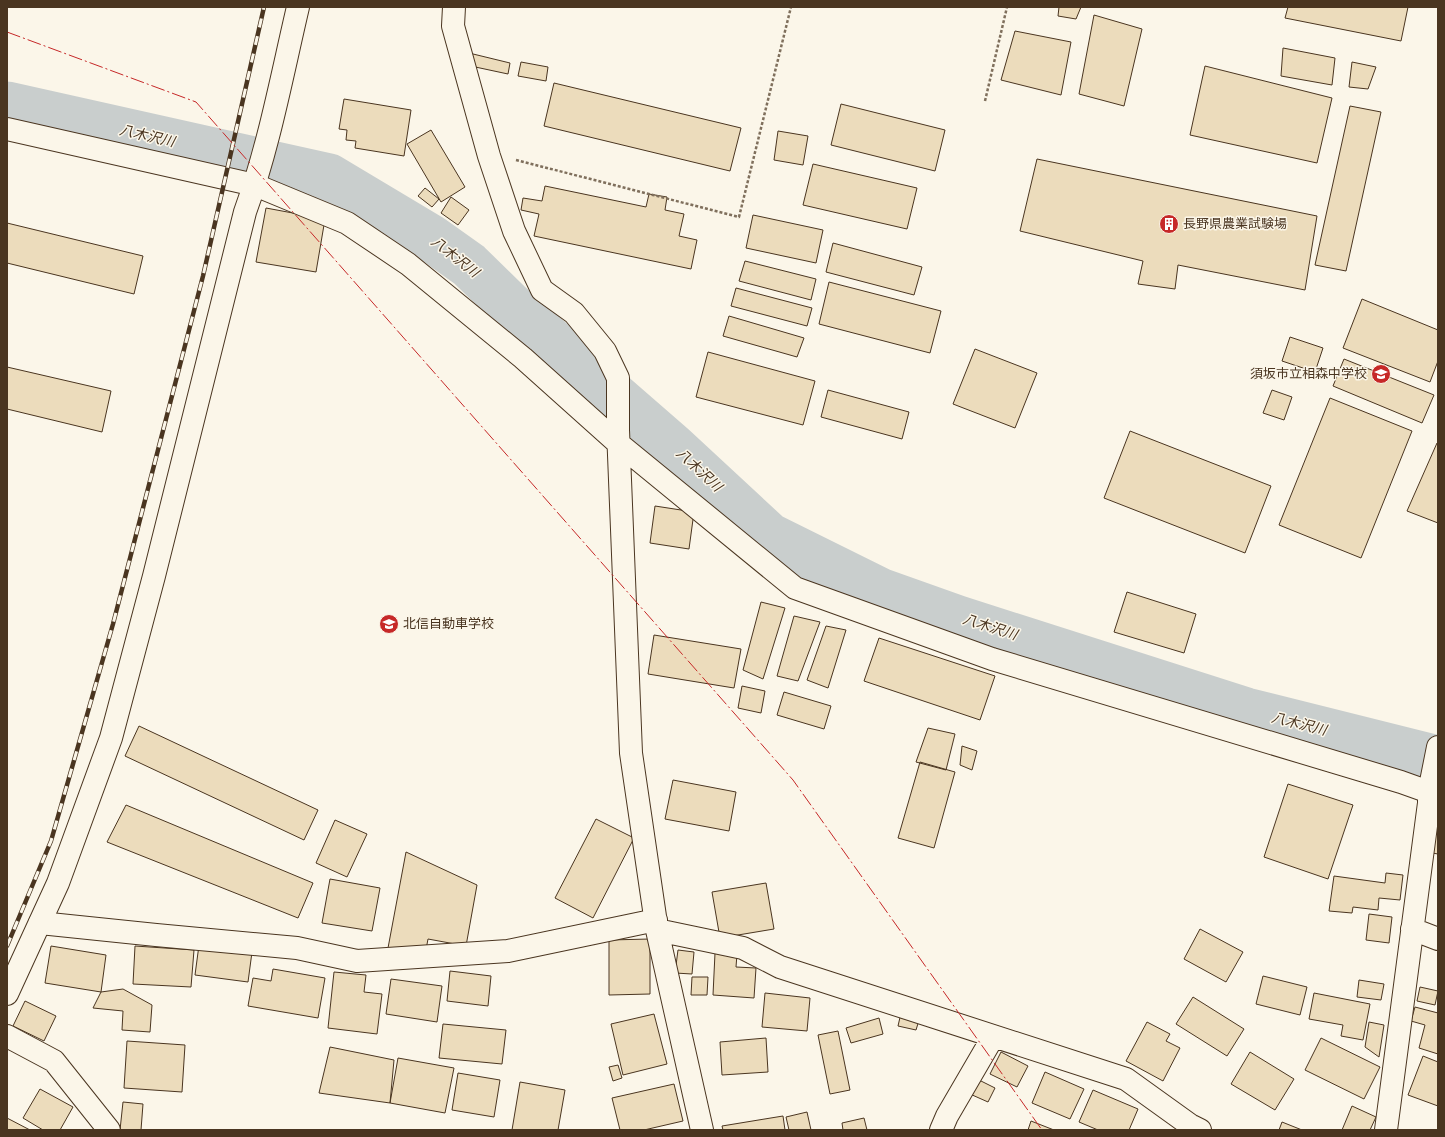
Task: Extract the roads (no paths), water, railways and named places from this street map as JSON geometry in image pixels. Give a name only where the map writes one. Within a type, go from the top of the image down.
[{"type":"street","points":[[7,994],[58,883],[111,738],[154,576],[244,212],[255,185],[274,112],[298,7]]},
{"type":"street","points":[[454,7],[453,26],[489,156],[514,231],[542,290],[574,313],[605,351],[618,378],[618,437],[631,752],[656,925],[702,1130]]},
{"type":"street","points":[[7,130],[255,185],[347,223],[408,264],[618,437],[796,588],[992,659],[1401,782],[1432,800]]},
{"type":"street","points":[[1386,1130],[1412,928],[1432,800],[1438,747]]},
{"type":"street","points":[[40,922],[156,935],[297,948],[357,961],[508,951],[656,925],[742,948],[780,967],[1126,1079],[1190,1125],[1200,1130]]},
{"type":"street","points":[[1412,928],[1438,939]]},
{"type":"street","points":[[7,1036],[54,1061],[109,1130]]},
{"type":"street","points":[[940,1130],[946,1116],[993,1037]]},
{"type":"waterway","name":"八木沢川","points":[[7,105],[329,177],[431,238],[469,265],[511,306],[673,447],[769,536],[882,592],[958,619],[1246,711],[1438,759]]},
{"type":"railway","points":[[7,946],[51,841],[113,624],[203,276],[264,7]]},
{"type":"place","name":"長野県農業試験場","points":[[1169,224]]},
{"type":"place","name":"須坂市立相森中学校","points":[[1381,374]]},
{"type":"place","name":"北信自動車学校","points":[[389,624]]}]
